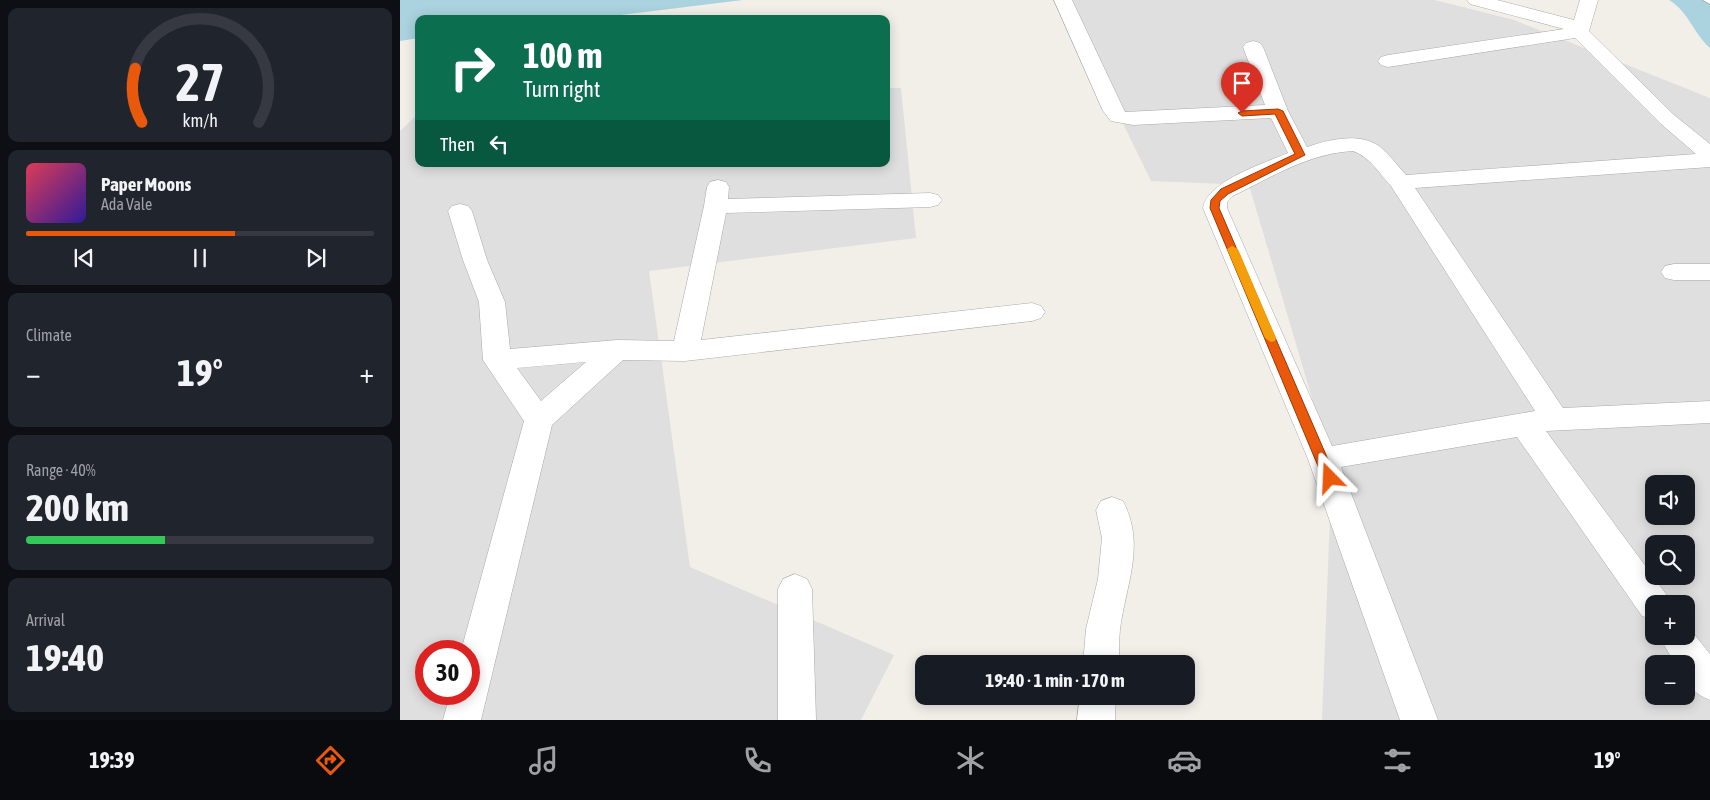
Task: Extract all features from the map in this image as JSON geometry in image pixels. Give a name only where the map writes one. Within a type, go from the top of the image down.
[{"type":"street","points":[[1063,0],[1113,111],[1118,117],[1134,119],[1278,111]]},
{"type":"street","points":[[1476,0],[1580,30],[1667,119],[1710,155]]},
{"type":"street","points":[[1580,30],[1589,0]]},
{"type":"street","points":[[1388,61],[1580,30]]},
{"type":"street","points":[[1253,47],[1278,111],[1300,155]]},
{"type":"street","points":[[1419,720],[1323,459],[1215,208],[1216,200],[1225,192],[1300,155],[1347,144],[1358,144],[1369,149],[1400,182],[1555,420]]},
{"type":"street","points":[[1400,182],[1710,160]]},
{"type":"street","points":[[685,351],[717,196],[930,200]]},
{"type":"street","points":[[460,211],[475,260],[492,302],[497,360],[539,420]]},
{"type":"street","points":[[1674,272],[1710,272]]},
{"type":"street","points":[[497,360],[617,350],[685,351],[1032,312]]},
{"type":"street","points":[[480,649],[539,420],[617,350]]},
{"type":"street","points":[[1323,459],[1555,420],[1710,412]]},
{"type":"street","points":[[1525,425],[1647,595]]},
{"type":"street","points":[[1102,655],[1103,629],[1115,579],[1118,538],[1112,510]]},
{"type":"street","points":[[795,589],[797,720]]},
{"type":"street","points":[[1683,645],[1710,683]]},
{"type":"street","points":[[462,720],[466,705]]},
{"type":"street","points":[[1096,720],[1097,705]]},
{"type":"shaded area","points":[[1063,0],[1435,0],[1514,20],[1710,98],[1710,720],[1322,720],[1332,466],[1249,185],[1151,181]]},
{"type":"shaded area","points":[[890,88],[901,88],[916,238],[649,271],[690,567],[894,655],[861,720],[400,720],[400,131],[415,117],[415,167],[890,167]]},
{"type":"water","points":[[400,0],[743,0],[621,15],[415,15],[415,39],[400,41]]},
{"type":"water","points":[[1669,0],[1710,0],[1710,48],[1681,10]]},
{"type":"slow traffic","points":[[1232,249],[1271,338]]},
{"type":"route","points":[[1242,113],[1278,111],[1300,155],[1225,192],[1216,200],[1215,208],[1330,478]]}]
